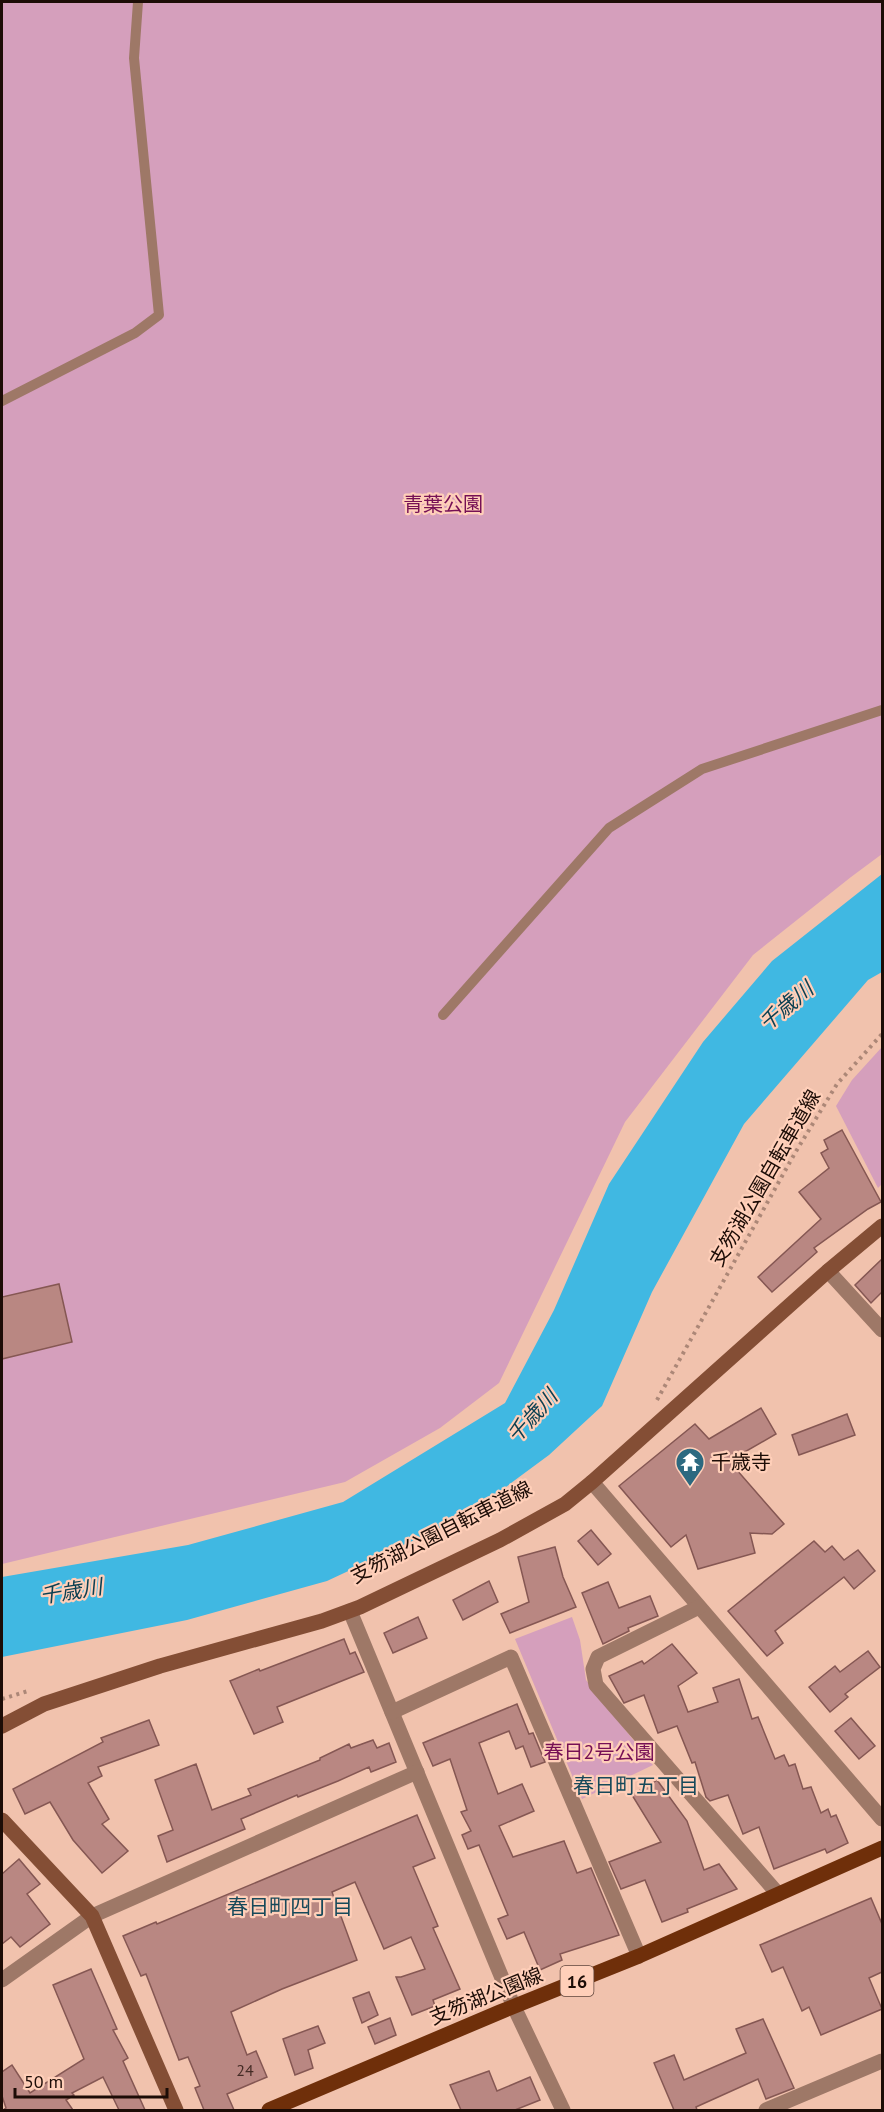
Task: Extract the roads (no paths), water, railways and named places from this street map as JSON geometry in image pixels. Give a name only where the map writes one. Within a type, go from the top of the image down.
[{"type":"main road","name":"支笏湖公園線","points":[[269,2110],[639,1956],[882,1848]]},
{"type":"street","points":[[2,1726],[44,1704],[160,1666],[322,1622],[350,1611],[500,1540],[565,1504],[882,1226]]},
{"type":"street","points":[[828,1271],[882,1330]]},
{"type":"street","points":[[592,1482],[882,1819]]},
{"type":"street","points":[[699,1607],[598,1657],[593,1669],[596,1685],[778,1894]]},
{"type":"street","points":[[350,1611],[514,2007],[562,2110]]},
{"type":"street","points":[[392,1712],[511,1657],[639,1956]]},
{"type":"street","points":[[2,1980],[92,1916],[417,1772]]},
{"type":"street","points":[[2,1820],[92,1916],[176,2110]]},
{"type":"street","points":[[766,2110],[882,2061]]},
{"type":"lane","points":[[2,401],[135,333],[159,315],[134,58],[138,2]]},
{"type":"lane","points":[[442,1015],[609,828],[702,769],[882,710]]},
{"type":"water","name":"千歳川","points":[[882,874],[882,972],[868,980],[744,1124],[652,1292],[602,1406],[549,1455],[468,1515],[327,1581],[187,1620],[2,1657],[2,1577],[188,1545],[343,1502],[505,1403],[554,1310],[609,1184],[703,1042],[772,961]]},
{"type":"place","name":"千歳寺","points":[[690,1488]]},
{"type":"district","name":"春日町五丁目","points":[[636,1785]]},
{"type":"district","name":"春日町四丁目","points":[[290,1906]]},
{"type":"park label","name":"青葉公園","points":[[443,504]]},
{"type":"park label","name":"春日2号公園","points":[[599,1752]]}]
